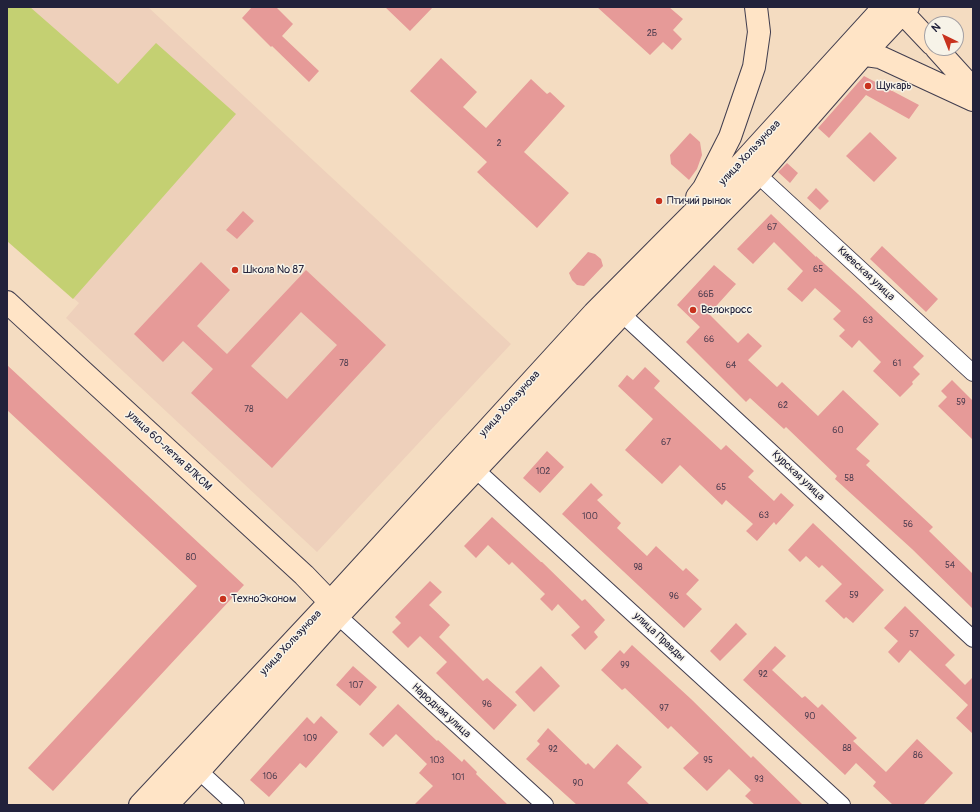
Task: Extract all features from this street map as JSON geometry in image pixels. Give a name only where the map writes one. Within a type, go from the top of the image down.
[{"type":"main road","points":[[651,255],[704,188],[730,137],[754,67],[759,32],[756,7]]},
{"type":"main road","points":[[890,12],[924,38]]},
{"type":"main road","name":"улица Хользунова","points":[[167,805],[199,771],[334,609],[594,313],[853,53],[890,12]]},
{"type":"main road","points":[[853,53],[880,57],[973,100]]},
{"type":"main road","name":"улица Хользунова","points":[[140,805],[334,609],[476,470],[622,314],[758,175],[853,53]]},
{"type":"main road","points":[[943,56],[973,89]]},
{"type":"main road","name":"улица 60-летия ВЛКСМ","points":[[7,302],[304,575],[334,609]]},
{"type":"street","name":"Киевская улица","points":[[758,175],[973,373]]},
{"type":"street","name":"Курская улица","points":[[622,314],[973,639]]},
{"type":"street","name":"улица Правды","points":[[476,470],[842,805]]},
{"type":"street","name":"Народная улица","points":[[334,609],[545,805]]},
{"type":"street","points":[[199,771],[236,805]]},
{"type":"shaded area","name":"Школа № 87","points":[[7,7],[148,7],[511,344],[317,552],[66,318],[79,303],[7,241]]},
{"type":"green space","points":[[7,7],[30,7],[118,84],[156,43],[236,114],[73,299],[7,241]]},
{"type":"building","points":[[252,7],[276,7],[293,24],[282,36],[319,71],[309,82],[242,18]]},
{"type":"building","points":[[385,7],[433,7],[410,31]]},
{"type":"building","points":[[597,7],[669,7],[683,19],[673,30],[682,39],[672,50],[663,42],[650,55]]},
{"type":"building","points":[[441,58],[477,92],[463,107],[486,128],[531,79],[547,94],[550,92],[565,106],[524,152],[569,193],[537,228],[477,172],[487,162],[410,91]]},
{"type":"building","points":[[864,76],[919,105],[909,119],[866,95],[829,138],[818,128]]},
{"type":"building","points":[[870,132],[897,158],[874,182],[846,156]]},
{"type":"building","points":[[690,133],[700,142],[702,155],[697,169],[689,180],[671,164],[670,155]]},
{"type":"building","points":[[787,163],[798,173],[790,183],[778,172]]},
{"type":"building","points":[[816,188],[829,201],[820,210],[807,198]]},
{"type":"building","points":[[243,211],[254,221],[237,239],[226,230]]},
{"type":"building","points":[[771,214],[924,356],[913,367],[920,374],[912,382],[913,384],[900,397],[873,371],[881,362],[859,340],[852,348],[839,336],[845,330],[833,319],[841,311],[815,288],[802,302],[787,289],[803,271],[774,242],[753,264],[737,249]]},
{"type":"building","points":[[882,246],[938,299],[926,312],[870,259]]},
{"type":"building","points":[[588,252],[595,254],[601,259],[603,266],[584,286],[577,285],[572,280],[569,273]]},
{"type":"building","points":[[201,262],[230,290],[197,326],[227,354],[306,270],[386,345],[272,468],[191,393],[213,369],[183,341],[163,362],[134,334]],"holes":[[[301,312],[337,345],[287,399],[251,366]]]},
{"type":"building","points":[[714,265],[736,284],[709,314],[738,343],[748,333],[762,346],[748,360],[777,387],[782,382],[818,416],[843,390],[879,424],[856,449],[870,461],[866,465],[933,527],[929,531],[973,574],[973,609],[912,549],[835,479],[837,476],[786,427],[784,429],[750,398],[746,402],[686,342],[700,327],[677,305]]},
{"type":"building","points":[[7,365],[244,585],[53,791],[28,768],[197,586],[7,410]]},
{"type":"building","points":[[645,367],[660,381],[654,388],[721,450],[726,445],[754,471],[748,477],[774,501],[781,493],[794,505],[776,525],[774,522],[757,541],[746,531],[753,524],[726,500],[722,505],[680,465],[662,484],[625,450],[653,419],[618,386],[627,375],[633,380]]},
{"type":"building","points":[[952,380],[973,401],[973,440],[938,406],[947,397],[941,391]]},
{"type":"building","points":[[547,451],[564,467],[540,493],[523,478]]},
{"type":"building","points":[[591,483],[603,495],[597,500],[621,523],[617,528],[647,556],[656,546],[683,571],[686,568],[699,580],[686,594],[702,609],[684,628],[562,514]]},
{"type":"building","points":[[492,517],[542,562],[582,601],[585,599],[605,620],[594,632],[598,637],[585,650],[571,635],[580,627],[558,604],[552,611],[540,599],[545,594],[512,562],[509,565],[488,545],[476,558],[464,546]]},
{"type":"building","points":[[813,523],[884,590],[853,623],[846,617],[844,619],[825,601],[842,584],[822,565],[819,568],[806,556],[800,562],[788,550]]},
{"type":"building","points":[[430,581],[442,592],[429,605],[450,625],[439,637],[483,681],[487,678],[517,705],[494,730],[436,673],[447,662],[420,636],[408,648],[392,632],[401,623],[395,617]]},
{"type":"building","points":[[905,606],[955,655],[945,665],[965,685],[973,677],[973,734],[956,718],[968,705],[910,650],[899,663],[888,652],[898,641],[884,628]]},
{"type":"building","points":[[736,623],[747,634],[720,661],[710,651]]},
{"type":"building","points":[[632,645],[691,699],[751,758],[753,756],[803,805],[755,805],[745,796],[751,790],[729,769],[707,791],[683,768],[699,753],[671,726],[668,729],[625,688],[622,690],[601,670],[620,650],[624,654]]},
{"type":"building","points":[[775,646],[786,656],[772,670],[802,698],[805,696],[818,708],[822,704],[857,738],[853,741],[886,772],[917,739],[953,773],[923,805],[893,805],[873,786],[876,782],[856,763],[845,775],[743,680]]},
{"type":"building","points":[[353,666],[377,687],[360,706],[336,685]]},
{"type":"building","points":[[541,666],[560,686],[534,712],[515,692]]},
{"type":"building","points":[[398,704],[437,741],[438,740],[462,762],[464,759],[477,772],[476,774],[508,805],[414,805],[433,786],[419,773],[427,764],[396,734],[383,747],[369,734]]},
{"type":"building","points":[[321,716],[338,732],[306,768],[300,763],[269,797],[250,780],[307,717],[314,724]]},
{"type":"building","points":[[548,728],[586,765],[588,763],[594,769],[617,744],[642,767],[627,783],[650,805],[577,805],[526,759],[540,744],[537,741]]},
{"type":"place","name":"Щукарь","points":[[868,86]]},
{"type":"place","name":"Птичий рынок","points":[[659,201]]},
{"type":"place","name":"Школа № 87","points":[[235,270]]},
{"type":"place","name":"Велокросс","points":[[693,310]]},
{"type":"place","name":"ТехноЭконом","points":[[223,599]]}]
